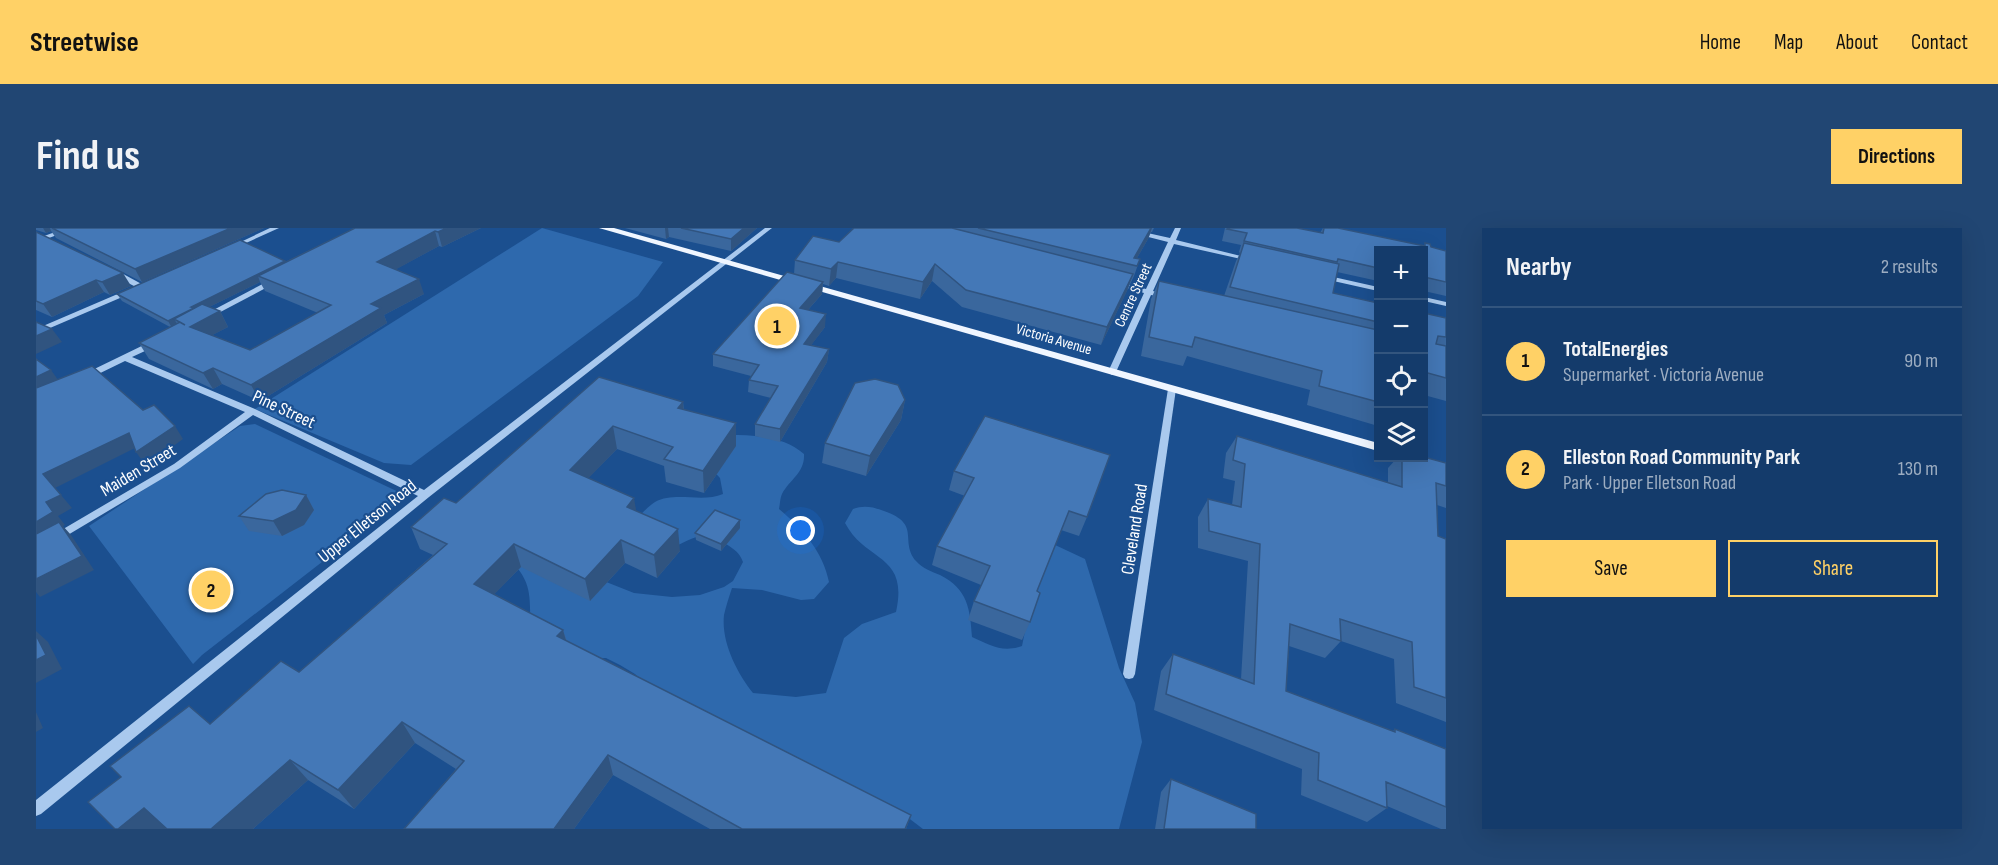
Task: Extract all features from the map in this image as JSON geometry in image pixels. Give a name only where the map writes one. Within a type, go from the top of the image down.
[{"type":"main road","name":"Victoria Avenue","points":[[604,228],[620,230],[722,263],[1374,446]]},
{"type":"street","points":[[36,241],[72,228]]},
{"type":"street","points":[[225,251],[276,228]]},
{"type":"street","name":"Upper Elletson Road","points":[[36,809],[425,495],[769,228]]},
{"type":"street","points":[[1116,228],[1264,262]]},
{"type":"street","name":"Centre Street","points":[[1112,372],[1178,228]]},
{"type":"street","points":[[36,233],[54,243]]},
{"type":"street","points":[[103,267],[142,287]]},
{"type":"street","points":[[1310,273],[1374,288]]},
{"type":"street","points":[[198,320],[281,277]]},
{"type":"street","points":[[1104,280],[1172,297]]},
{"type":"street","points":[[36,332],[153,282]]},
{"type":"street","points":[[1428,300],[1446,304]]},
{"type":"street","points":[[76,382],[167,336]]},
{"type":"street","name":"Pine Street","points":[[126,358],[252,411],[425,495]]},
{"type":"street","name":"Cleveland Road","points":[[1129,674],[1172,389]]},
{"type":"street","name":"Maiden Street","points":[[36,550],[177,466],[252,411]]},
{"type":"shaded area","points":[[542,228],[663,262],[638,296],[411,465],[384,463],[255,409]]},
{"type":"shaded area","points":[[255,424],[407,496],[193,664],[89,526],[240,426]]},
{"type":"shaded area","points":[[729,435],[758,436],[778,440],[804,454],[800,471],[782,494],[779,509],[811,542],[822,561],[829,582],[814,599],[801,600],[762,590],[732,588],[724,615],[725,636],[731,657],[753,693],[796,697],[826,693],[844,638],[862,624],[896,612],[898,593],[896,579],[891,568],[854,536],[845,523],[853,509],[876,508],[903,521],[908,533],[911,554],[916,561],[924,568],[949,581],[962,593],[970,617],[972,637],[996,647],[1008,649],[1022,646],[1042,547],[1053,544],[1085,559],[1119,668],[1135,703],[1142,742],[1119,829],[923,829],[894,807],[671,714],[635,674],[606,658],[568,659],[530,617],[528,587],[521,573],[502,550],[581,572],[634,593],[672,597],[700,595],[724,587],[733,581],[743,562],[732,548],[719,540],[706,536],[696,537],[676,546],[633,522],[652,504],[663,499],[671,497],[706,498],[723,494],[720,478],[706,463]]},
{"type":"building","points":[[52,228],[231,228],[135,269]]},
{"type":"building","points":[[355,228],[447,228],[435,231],[377,262],[419,279],[371,304],[381,308],[251,385],[213,368],[203,373],[139,343],[180,322],[174,319],[202,304],[220,311],[190,327],[250,350],[331,305],[258,276]]},
{"type":"building","points":[[681,228],[744,228],[731,239]]},
{"type":"building","points":[[854,228],[952,228],[1133,274],[1107,327],[966,290],[935,264],[923,282],[838,262],[831,269],[795,260],[813,236],[839,242]]},
{"type":"building","points":[[978,228],[1151,228],[1134,258],[1140,259],[1137,266]]},
{"type":"building","points":[[1297,228],[1323,233],[1324,228],[1338,228],[1425,246],[1374,246],[1374,267],[1338,259],[1337,262],[1244,241],[1247,233],[1227,229]]},
{"type":"building","points":[[36,232],[123,273],[102,282],[96,280],[43,304],[36,301]]},
{"type":"building","points":[[240,240],[285,261],[191,307],[194,308],[168,321],[117,294]]},
{"type":"building","points":[[1244,243],[1339,264],[1333,293],[1374,302],[1374,321],[1230,287]]},
{"type":"building","points":[[1425,243],[1446,251],[1446,282],[1428,278],[1428,246],[1425,246]]},
{"type":"building","points":[[787,272],[823,282],[800,308],[826,314],[804,344],[829,349],[780,429],[755,424],[778,386],[749,380],[759,365],[713,354]]},
{"type":"building","points":[[1159,281],[1374,329],[1374,401],[1319,386],[1322,371],[1195,337],[1192,347],[1149,337]]},
{"type":"building","points":[[1428,314],[1446,318],[1446,337],[1438,336],[1436,344],[1446,346],[1446,378],[1428,373]]},
{"type":"building","points":[[36,322],[52,329],[36,336]]},
{"type":"building","points":[[36,359],[51,370],[36,377]]},
{"type":"building","points":[[92,366],[143,410],[154,405],[175,426],[136,452],[129,433],[43,474],[61,495],[46,502],[53,512],[36,522],[36,388]]},
{"type":"building","points":[[599,377],[683,402],[678,408],[736,423],[703,471],[664,459],[673,447],[613,426],[570,470],[634,498],[627,507],[678,529],[654,555],[621,540],[585,579],[514,544],[474,584],[563,630],[557,636],[911,815],[905,829],[742,829],[608,755],[554,829],[404,829],[464,761],[402,722],[338,790],[290,760],[211,829],[167,829],[144,808],[115,829],[88,802],[121,777],[110,766],[189,706],[210,724],[281,661],[299,672],[447,544],[411,527],[444,498],[456,503]]},
{"type":"building","points":[[875,379],[898,385],[905,400],[870,456],[825,443],[855,383]]},
{"type":"building","points":[[985,416],[1110,455],[1087,517],[1069,511],[1037,591],[1040,593],[1030,622],[974,601],[990,566],[937,546],[974,478],[954,471]]},
{"type":"building","points":[[1237,436],[1402,487],[1402,462],[1428,462],[1428,458],[1446,463],[1446,486],[1436,483],[1438,536],[1446,539],[1446,698],[1414,687],[1412,642],[1340,619],[1341,641],[1290,624],[1286,691],[1446,749],[1446,807],[1386,782],[1387,808],[1318,780],[1319,753],[1166,694],[1173,654],[1254,684],[1260,544],[1209,531],[1208,499],[1241,507],[1245,464],[1233,460]]},
{"type":"building","points":[[282,490],[306,495],[296,510],[273,521],[239,516],[266,494]]},
{"type":"building","points":[[715,510],[740,520],[721,544],[695,533]]},
{"type":"building","points":[[59,522],[82,556],[36,579],[36,534]]},
{"type":"building","points":[[36,635],[46,655],[36,660]]},
{"type":"building","points":[[1171,779],[1256,814],[1256,829],[1164,829]]},
{"type":"place","name":"TotalEnergies","points":[[777,326]]},
{"type":"place","name":"Elleston Road Community Park","points":[[211,590]]}]
